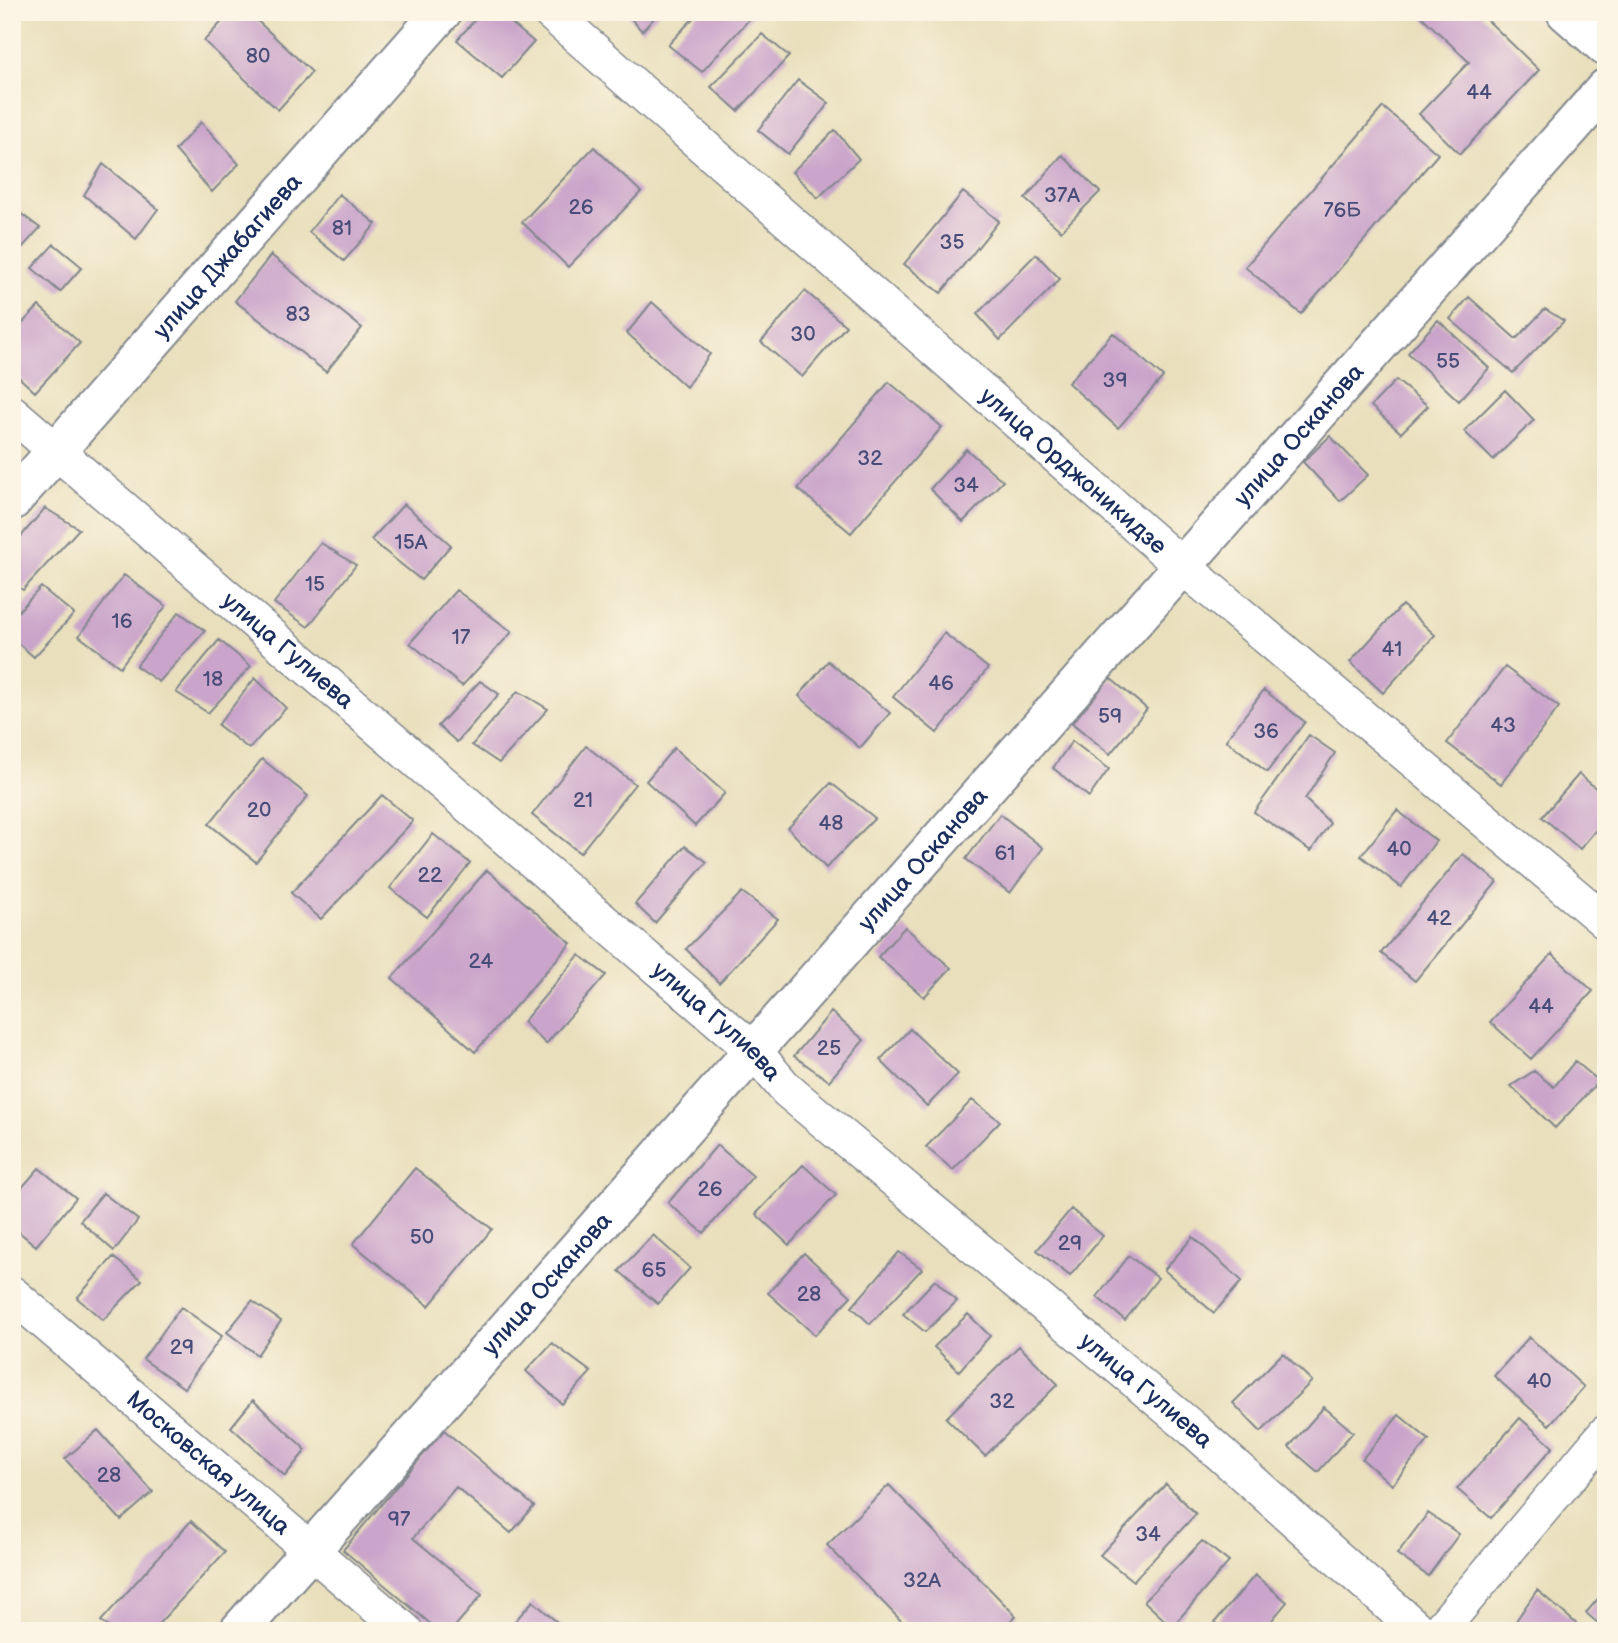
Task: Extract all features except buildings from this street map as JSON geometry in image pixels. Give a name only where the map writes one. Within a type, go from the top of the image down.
[{"type":"main road","name":"улица Джабагиева","points":[[12,501],[442,12]]},
{"type":"main road","points":[[1566,12],[1606,47]]},
{"type":"main road","name":"улица Осканова","points":[[239,1631],[1606,88]]},
{"type":"street","name":"улица Орджоникидзе","points":[[550,12],[1181,565],[1606,922]]},
{"type":"street","name":"улица Гулиева","points":[[12,413],[753,1050],[787,1090],[1193,1429],[1419,1631]]},
{"type":"street","name":"Московская улица","points":[[12,1294],[405,1631]]},
{"type":"street","points":[[1438,1631],[1606,1433]]}]
